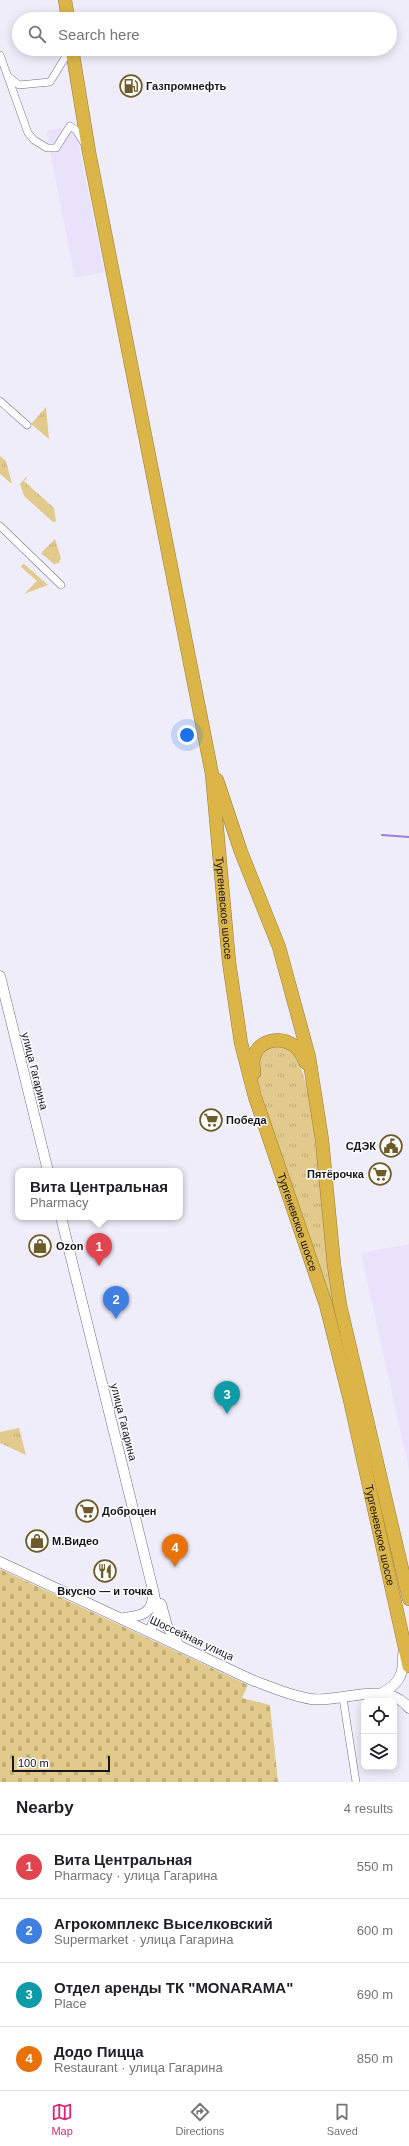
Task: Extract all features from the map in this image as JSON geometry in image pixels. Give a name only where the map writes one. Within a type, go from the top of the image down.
[{"type":"highway","points":[[73,56],[89,152],[213,773]]},
{"type":"highway","points":[[77,56],[213,773]]},
{"type":"highway","name":"Тургеневское шоссе","points":[[213,773],[241,852],[279,947],[298,1011],[313,1078],[322,1140],[334,1265],[340,1305],[409,1599]]},
{"type":"highway","name":"Тургеневское шоссе","points":[[213,773],[229,962],[241,1043],[255,1097],[326,1305],[409,1666]]},
{"type":"highway","points":[[255,1097],[254,1057],[260,1046],[271,1040],[283,1040],[294,1045],[301,1052],[313,1078]]},
{"type":"street","points":[[0,55],[25,127],[34,140],[47,148],[56,148],[70,126],[81,136],[89,152]]},
{"type":"street","points":[[8,77],[19,85],[50,82],[66,56]]},
{"type":"street","points":[[0,401],[27,425]]},
{"type":"street","points":[[0,526],[61,585]]},
{"type":"street","name":"улица Гагарина","points":[[0,976],[47,1168]]},
{"type":"street","name":"улица Гагарина","points":[[61,1220],[158,1613],[150,1631]]},
{"type":"street","name":"Шоссейная улица","points":[[0,1562],[123,1618],[252,1680],[283,1691],[311,1699],[343,1698],[382,1693]]},
{"type":"street","points":[[123,1618],[141,1616],[147,1612],[152,1604],[153,1590]]},
{"type":"street","points":[[153,1590],[161,1602],[167,1626],[178,1644]]},
{"type":"street","points":[[382,1693],[391,1688],[401,1676],[403,1657],[400,1624]]},
{"type":"street","points":[[382,1693],[395,1696],[409,1708]]},
{"type":"street","points":[[343,1698],[356,1782]]},
{"type":"shaded area","points":[[60,128],[73,132],[78,140],[104,272],[75,278],[46,131]]},
{"type":"shaded area","points":[[409,1244],[409,1470],[361,1253]]},
{"type":"green space","points":[[46,407],[49,439],[31,424]]},
{"type":"green space","points":[[0,456],[6,461],[12,484],[0,474]]},
{"type":"green space","points":[[26,477],[27,478],[24,481],[54,508],[56,521],[53,522],[24,496],[20,484]]},
{"type":"green space","points":[[55,539],[61,558],[59,563],[54,564],[41,553]]},
{"type":"green space","points":[[23,564],[48,585],[24,594],[37,581],[21,567]]},
{"type":"green space","points":[[272,1043],[291,1048],[298,1061],[307,1090],[315,1136],[333,1307],[273,1133],[258,1081],[258,1058]]},
{"type":"green space","points":[[19,1428],[26,1455],[0,1443],[0,1432]]},
{"type":"green space","points":[[0,1569],[248,1685],[242,1698],[270,1705],[278,1782],[0,1782]]},
{"type":"waterway","points":[[382,835],[409,837]]},
{"type":"place","name":"Газпромнефть","points":[[131,86]]},
{"type":"place","name":"Победа","points":[[211,1120]]},
{"type":"place","name":"СДЭК","points":[[391,1146]]},
{"type":"place","name":"Пятёрочка","points":[[380,1174]]},
{"type":"place","name":"Ozon","points":[[40,1246]]},
{"type":"place","name":"Вита Центральная","points":[[99,1266]]},
{"type":"place","name":"Агрокомплекс Выселковский","points":[[116,1319]]},
{"type":"place","name":"Отдел аренды ТК \"MONARAMA\"","points":[[227,1414]]},
{"type":"place","name":"Доброцен","points":[[87,1511]]},
{"type":"place","name":"М.Видео","points":[[37,1541]]},
{"type":"place","name":"Додо Пицца","points":[[175,1567]]},
{"type":"place","name":"Вкусно — и точка","points":[[105,1571]]}]
